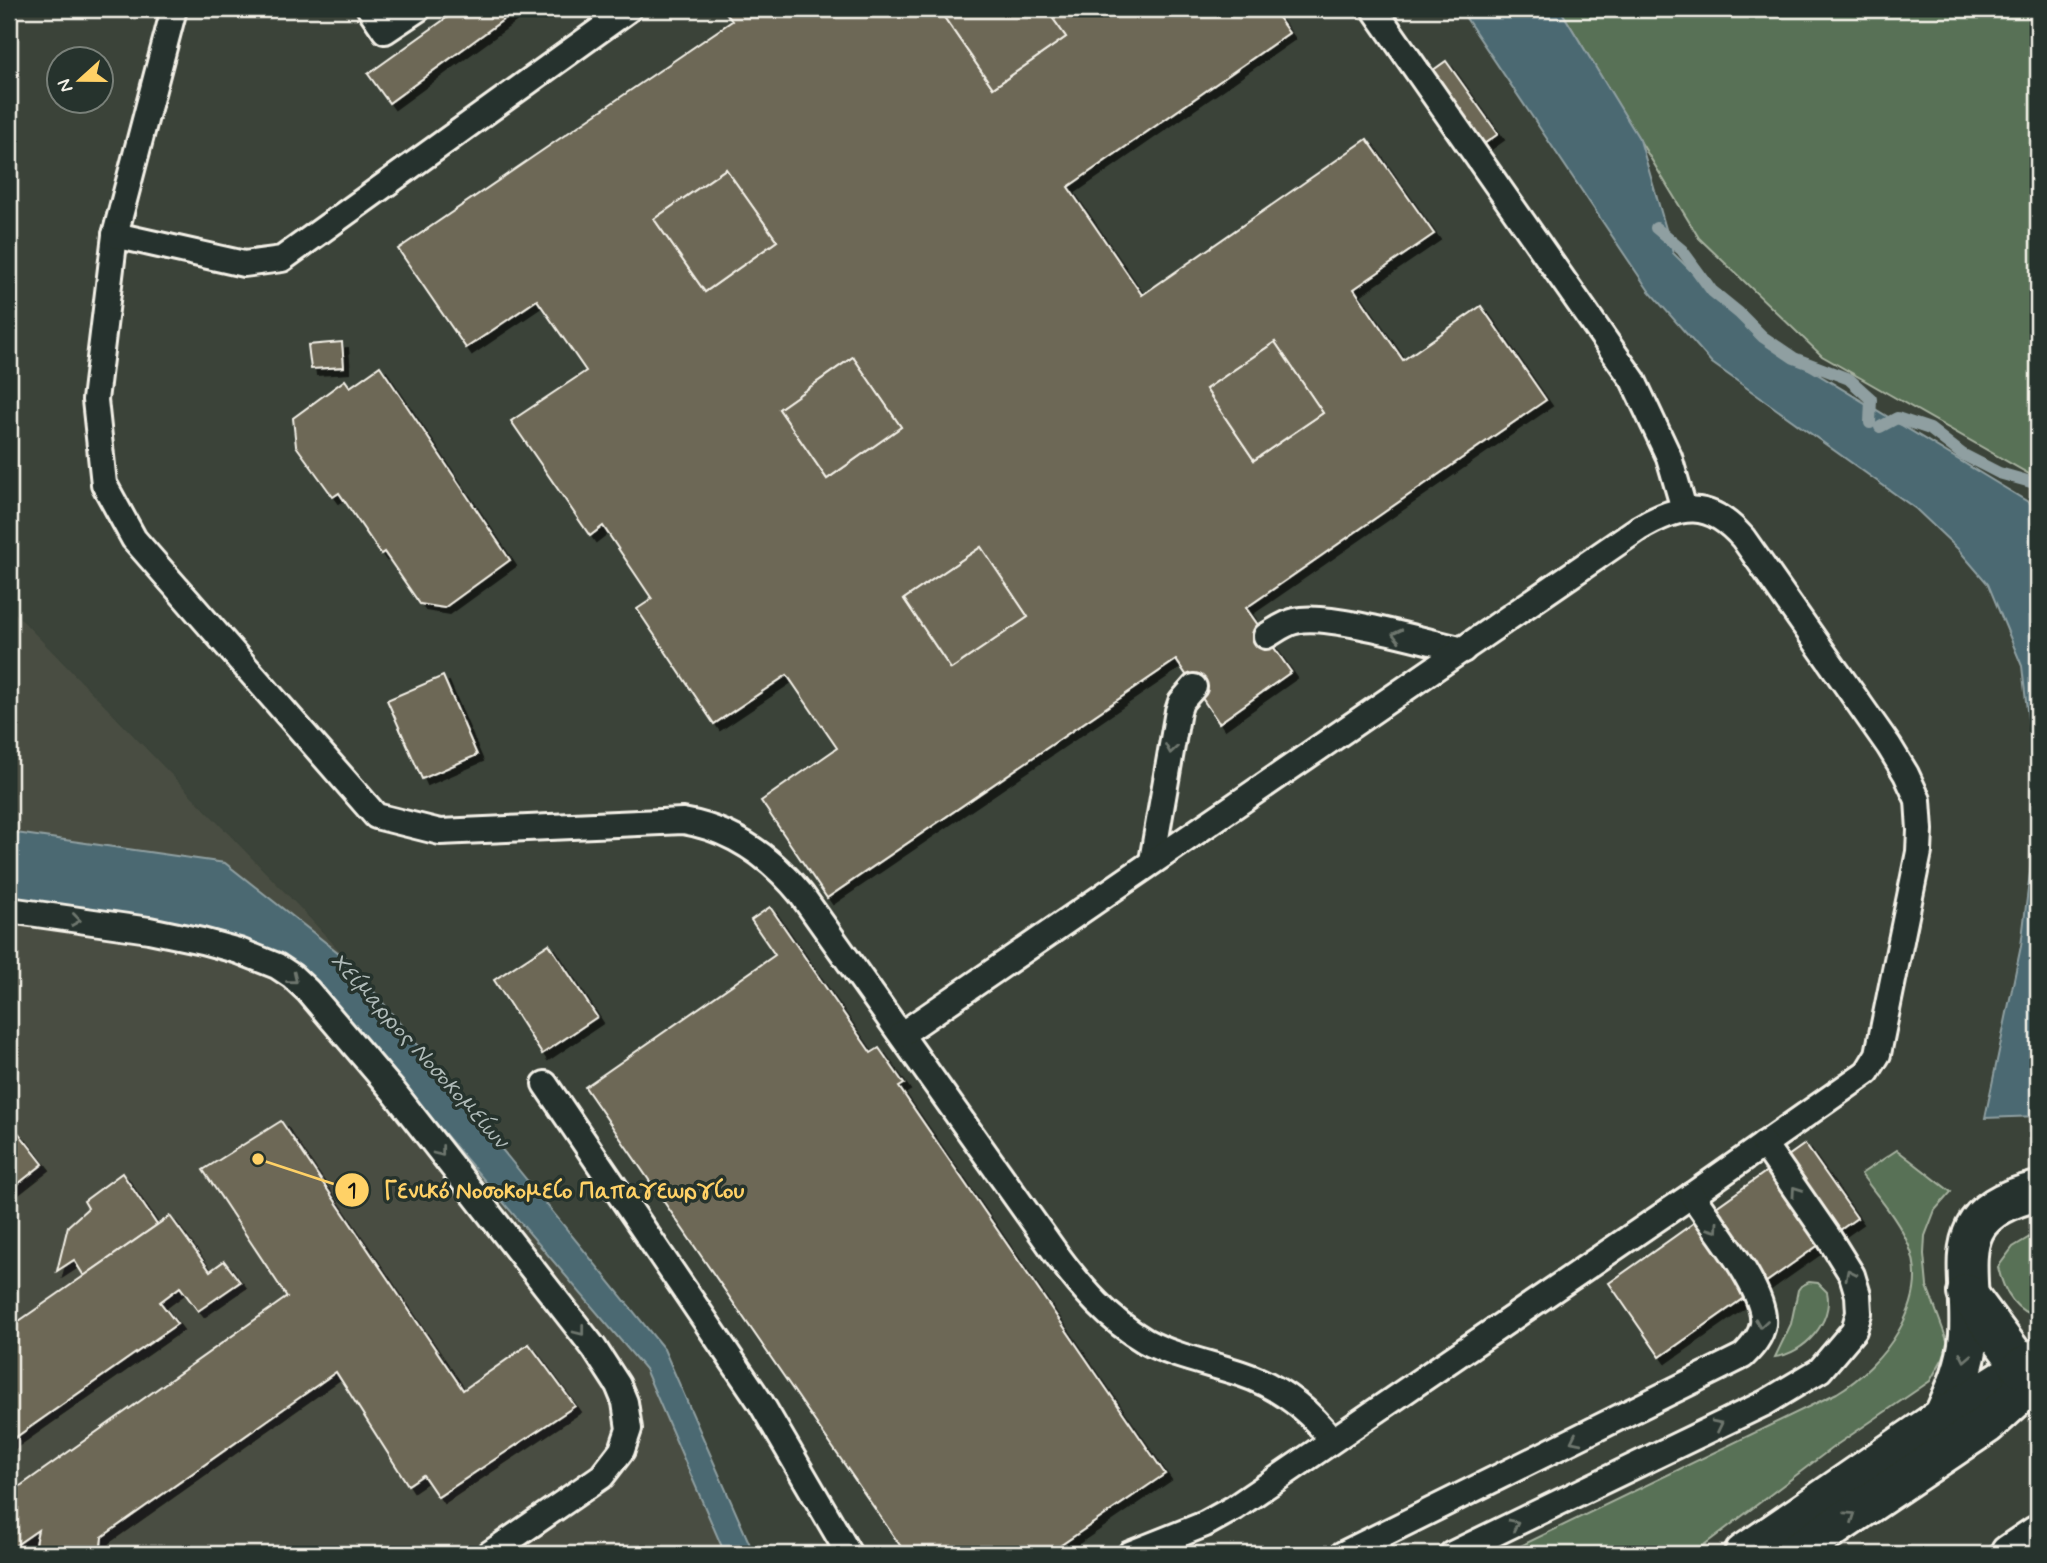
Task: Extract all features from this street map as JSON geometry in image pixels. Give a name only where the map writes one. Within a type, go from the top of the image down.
[{"type":"main road","points":[[1943,1417],[1963,1370],[1967,1353],[1969,1334],[1965,1271],[1968,1247],[1975,1229],[1992,1209],[2006,1201],[2038,1191]]},
{"type":"main road","points":[[1967,1293],[2030,1362]]},
{"type":"main road","points":[[1744,1554],[1943,1417],[2030,1362]]},
{"type":"main road","points":[[1794,1554],[1987,1423],[2022,1390],[2030,1362]]},
{"type":"main road","points":[[2010,1554],[2038,1535]]},
{"type":"lane","points":[[174,9],[115,235],[95,400],[104,484],[134,539],[376,816],[440,832],[666,820],[696,823],[717,830],[760,854],[795,887],[1057,1255],[1108,1316],[1165,1350],[1242,1374],[1273,1388],[1311,1416],[1332,1440]]},
{"type":"lane","points":[[370,9],[385,31],[418,9]]},
{"type":"lane","points":[[115,235],[244,264],[282,260],[629,9]]},
{"type":"lane","points":[[1374,9],[1633,380],[1669,457],[1684,509]]},
{"type":"lane","points":[[902,1034],[1638,529],[1658,518],[1684,509],[1698,509],[1717,515],[1743,538],[1889,746],[1913,788],[1920,813],[1919,852],[1875,1061],[1860,1078],[1219,1517],[1130,1554]]},
{"type":"lane","points":[[1266,636],[1293,621],[1316,620],[1349,624],[1463,650]]},
{"type":"lane","points":[[1152,861],[1178,711],[1181,702],[1194,687]]},
{"type":"lane","points":[[9,910],[149,930],[202,941],[269,963],[300,984],[394,1092],[606,1365],[625,1402],[629,1418],[629,1429],[622,1450],[602,1476],[489,1554]]},
{"type":"lane","points":[[545,1084],[761,1403],[849,1554]]},
{"type":"lane","points":[[1452,1554],[1765,1403],[1820,1370],[1854,1330],[1859,1313],[1858,1295],[1852,1275],[1764,1144]]},
{"type":"lane","points":[[1343,1554],[1714,1372],[1749,1350],[1763,1326],[1759,1297],[1692,1195]]},
{"type":"shaded area","points":[[9,607],[349,961],[666,1356],[752,1554],[9,1554]]},
{"type":"green space","points":[[1560,9],[2038,9],[2038,479],[1822,356],[1699,238]]},
{"type":"green space","points":[[1897,1150],[1951,1192],[1935,1210],[1925,1236],[1927,1286],[1948,1343],[1930,1381],[1832,1448],[1692,1554],[1504,1554],[1837,1393],[1871,1367],[1899,1330],[1914,1289],[1914,1267],[1909,1246],[1887,1209],[1861,1174]]},
{"type":"green space","points":[[2038,1232],[2038,1317],[2016,1305],[2003,1284],[1998,1267],[2013,1247]]},
{"type":"green space","points":[[1809,1282],[1818,1283],[1827,1292],[1826,1314],[1821,1325],[1806,1343],[1786,1355],[1775,1357],[1791,1324],[1798,1290]]},
{"type":"water","points":[[1460,9],[1560,9],[1640,140],[1673,253],[1758,338],[2038,508],[2038,808],[2022,666],[1988,584],[1958,549],[1916,509],[1712,363],[1649,291]]},
{"type":"water","points":[[2038,808],[2038,1116],[1985,1118],[2021,946]]},
{"type":"water","name":"Χείμαρρος Νοσοκομείων","points":[[9,832],[225,863],[349,961],[664,1349],[754,1554],[725,1554],[645,1369],[309,974],[251,946],[9,911]]},
{"type":"building","points":[[459,9],[518,9],[389,103],[368,74]]},
{"type":"building","points":[[723,9],[956,9],[944,17],[993,88],[1066,37],[1046,9],[1272,9],[1289,33],[1068,187],[1142,295],[1367,139],[1434,234],[1354,289],[1403,360],[1481,306],[1546,400],[1246,608],[1291,672],[1219,723],[1176,660],[827,898],[761,801],[837,748],[787,675],[714,724],[637,609],[652,599],[603,526],[590,536],[511,421],[586,371],[537,300],[466,348],[398,249],[732,21]],"holes":[[[726,169],[777,241],[705,292],[654,219]],[[1275,342],[1323,413],[1254,460],[1206,389]],[[853,357],[901,427],[827,479],[779,409]],[[981,547],[1028,617],[951,669],[904,599]]]},
{"type":"building","points":[[956,9],[1046,9],[1066,37],[993,88],[944,17]]},
{"type":"building","points":[[1446,61],[1498,134],[1481,146],[1429,73]]},
{"type":"building","points":[[726,169],[777,241],[705,292],[654,219]]},
{"type":"building","points":[[342,342],[344,367],[311,369],[308,345]]},
{"type":"building","points":[[1275,342],[1323,413],[1254,460],[1206,389]]},
{"type":"building","points":[[853,357],[901,427],[827,479],[779,409]]},
{"type":"building","points":[[380,366],[510,560],[444,608],[420,604],[339,493],[333,497],[296,446],[293,418],[345,380],[350,387]]},
{"type":"building","points":[[981,547],[1028,617],[951,669],[904,599]]},
{"type":"building","points":[[443,676],[477,755],[422,779],[387,700]]},
{"type":"building","points":[[770,907],[871,1053],[879,1048],[904,1084],[899,1087],[1165,1474],[1048,1554],[906,1554],[585,1087],[775,955],[751,920]]},
{"type":"building","points":[[549,944],[597,1017],[542,1054],[494,980]]},
{"type":"building","points":[[281,1121],[463,1390],[529,1344],[575,1406],[438,1497],[423,1475],[408,1485],[336,1372],[102,1537],[100,1554],[33,1554],[38,1530],[9,1550],[9,1494],[287,1297],[203,1170]]},
{"type":"building","points":[[17,1131],[43,1164],[9,1191],[9,1138]]},
{"type":"building","points":[[1805,1144],[1857,1218],[1660,1357],[1609,1283]]},
{"type":"building","points":[[122,1173],[157,1225],[84,1276],[74,1260],[57,1271],[68,1226],[88,1208],[84,1201]]},
{"type":"building","points":[[170,1216],[210,1271],[224,1261],[240,1282],[198,1311],[180,1287],[160,1302],[177,1324],[9,1442],[9,1328]]},
{"type":"waterway","points":[[1656,228],[1682,250],[1712,291],[1763,337],[1794,358],[1849,379],[1871,399],[1870,423]]},
{"type":"waterway","points":[[1880,427],[1897,418],[1930,429],[1962,454],[1999,473],[2038,484]]},
{"type":"place","name":"Γενικό Νοσοκομείο Παπαγεωργίου","points":[[258,1159]]}]
